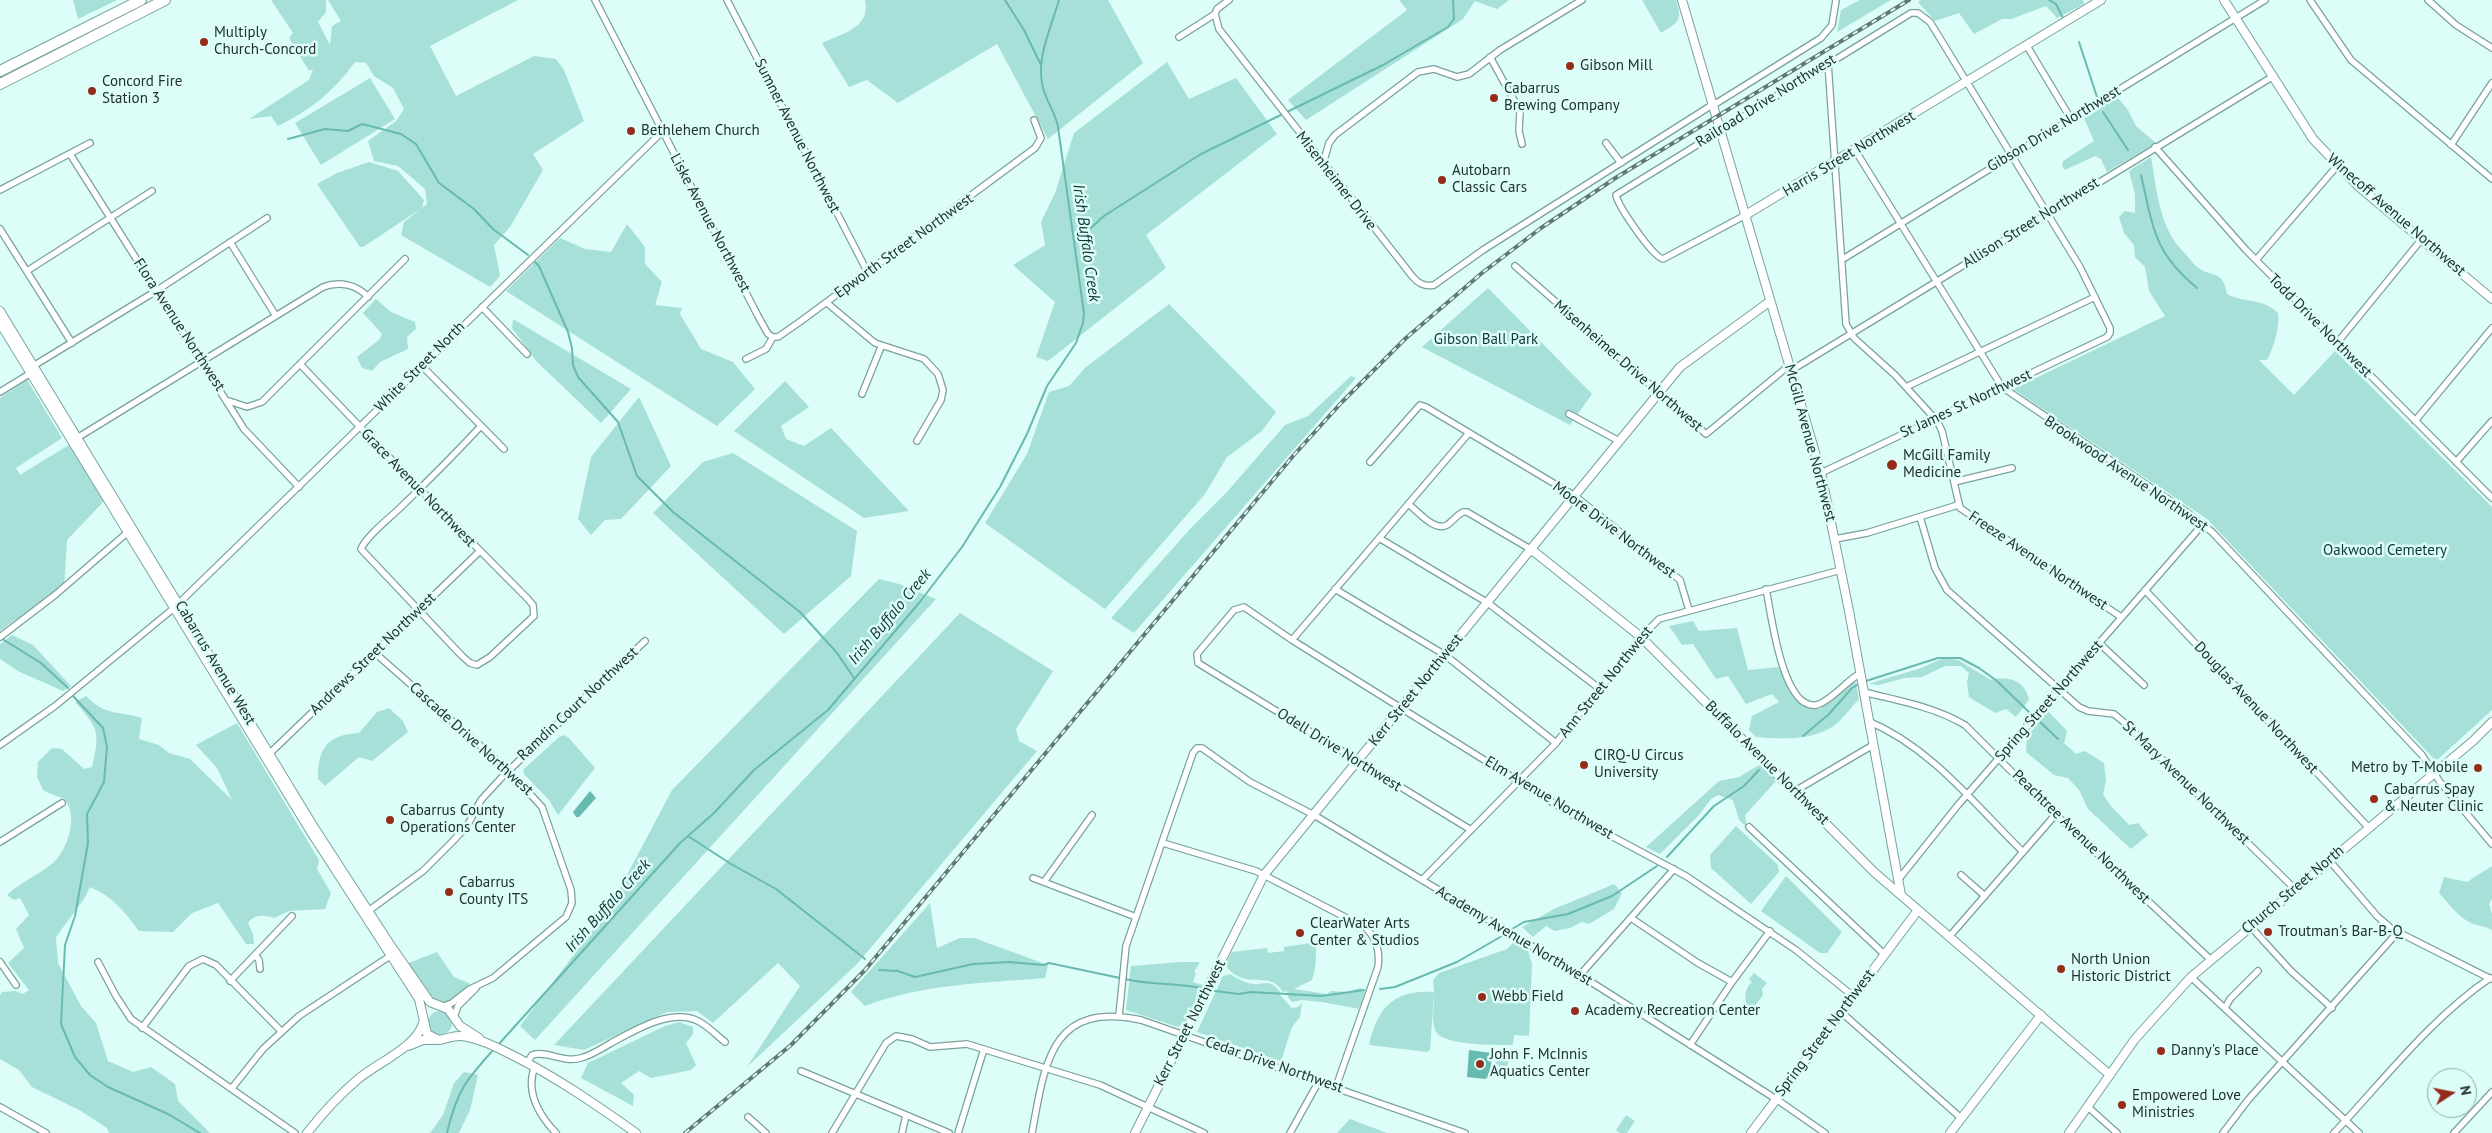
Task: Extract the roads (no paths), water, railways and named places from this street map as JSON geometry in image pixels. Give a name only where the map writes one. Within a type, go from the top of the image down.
[{"type":"highway","points":[[0,71],[141,0]]},
{"type":"highway","points":[[0,84],[163,2]]},
{"type":"highway","points":[[77,33],[82,43]]},
{"type":"street","name":"Liske Avenue Northwest","points":[[595,0],[765,328],[773,337]]},
{"type":"street","name":"Sumner Avenue Northwest","points":[[727,0],[868,272]]},
{"type":"street","points":[[1179,38],[1215,14],[1229,0]]},
{"type":"street","points":[[1323,164],[1329,143],[1336,134],[1418,72],[1434,69],[1457,77],[1469,74],[1490,58],[1582,0]]},
{"type":"street","name":"McGill Avenue Northwest","points":[[1682,0],[1821,474],[1901,895]]},
{"type":"street","name":"Misenheimer Drive","points":[[1215,14],[1219,29],[1323,164],[1420,283],[1428,286],[1434,285],[1483,250],[1825,34],[1832,25],[1836,0]]},
{"type":"street","name":"Harris Street Northwest","points":[[1616,195],[1647,245],[1657,258],[1662,259],[1744,216],[1836,162],[2101,0]]},
{"type":"street","name":"Winecoff Avenue Northwest","points":[[2224,0],[2313,140],[2337,166],[2492,299]]},
{"type":"street","name":"Gibson Drive Northwest","points":[[1843,259],[2265,0]]},
{"type":"street","points":[[2310,0],[2351,60],[2492,179]]},
{"type":"street","points":[[2428,0],[2456,25],[2492,48]]},
{"type":"street","name":"Railroad Drive Northwest","points":[[1616,195],[1911,13],[1918,13],[1930,22],[1966,83]]},
{"type":"street","points":[[2026,46],[2071,119]]},
{"type":"street","points":[[1490,58],[1520,111],[1519,131],[1522,144]]},
{"type":"street","points":[[1828,64],[1843,259],[1844,306],[1850,334]]},
{"type":"street","name":"Allison Street Northwest","points":[[1790,369],[1795,368],[2272,77]]},
{"type":"street","points":[[1906,387],[2095,297],[2080,267],[1966,83]]},
{"type":"street","points":[[2451,145],[2492,84]]},
{"type":"street","name":"Epworth Street Northwest","points":[[746,359],[766,349],[773,337],[778,337],[827,303],[1039,144],[1040,132],[1034,120]]},
{"type":"street","name":"White Street North","points":[[0,745],[55,706],[176,606],[663,131]]},
{"type":"street","points":[[0,190],[90,143]]},
{"type":"street","points":[[1606,143],[1621,163]]},
{"type":"street","name":"Todd Drive Northwest","points":[[2155,148],[2256,260],[2492,498]]},
{"type":"street","name":"Brookwood Avenue Northwest","points":[[1855,150],[2002,387],[2203,524],[2413,745],[2440,782],[2492,844]]},
{"type":"street","name":"Flora Avenue Northwest","points":[[70,154],[201,363],[227,400],[235,408],[244,429],[299,487]]},
{"type":"street","points":[[2256,260],[2337,166]]},
{"type":"street","points":[[26,271],[152,191]]},
{"type":"street","points":[[0,392],[72,342],[156,291],[267,218]]},
{"type":"street","points":[[0,229],[72,342]]},
{"type":"street","points":[[2337,343],[2421,240]]},
{"type":"street","points":[[230,242],[276,316]]},
{"type":"street","points":[[235,408],[247,407],[262,402],[405,259]]},
{"type":"street","name":"Misenheimer Drive Northwest","points":[[1515,266],[1657,393],[1706,434],[1769,380],[1786,368],[1790,369]]},
{"type":"street","points":[[76,438],[330,284],[355,287],[368,297]]},
{"type":"street","name":"St James St Northwest","points":[[1821,474],[2107,337],[2110,333],[2095,297]]},
{"type":"street","name":"Kerr Street Northwest","points":[[1135,1133],[1264,875],[1532,550],[1657,393],[1685,362],[1769,302]]},
{"type":"street","points":[[827,303],[881,346],[924,359],[938,374],[943,390],[941,400],[917,441]]},
{"type":"street","points":[[482,306],[527,354]]},
{"type":"street","name":"Cabarrus Avenue West","points":[[1,316],[128,532],[176,606]]},
{"type":"street","points":[[2415,421],[2492,328]]},
{"type":"street","name":"Freeze Avenue Northwest","points":[[1850,334],[1906,387],[1935,418],[1942,430],[1958,505],[1966,513],[2121,617]]},
{"type":"street","points":[[862,394],[881,346]]},
{"type":"street","name":"Grace Avenue Northwest","points":[[300,364],[359,428],[527,598],[535,611],[534,616],[509,641],[477,665],[470,663],[462,656],[418,611]]},
{"type":"street","points":[[422,366],[504,449]]},
{"type":"street","name":"Cabarrus Avenue West","points":[[31,369],[76,438],[268,756],[366,912],[422,993],[431,1003],[450,1011],[460,1026],[482,1041],[531,1064],[564,1083],[636,1133]]},
{"type":"street","name":"Moore Drive Northwest","points":[[1370,462],[1420,405],[1575,496],[1680,580],[1689,610]]},
{"type":"street","points":[[1569,414],[1619,441]]},
{"type":"street","points":[[2456,462],[2492,421]]},
{"type":"street","points":[[418,611],[361,549],[373,534],[481,426]]},
{"type":"street","points":[[1292,640],[1469,433]]},
{"type":"street","points":[[1954,482],[2012,468]]},
{"type":"street","name":"Buffalo Avenue Northwest","points":[[1408,504],[1433,524],[1440,527],[1449,524],[1463,512],[1467,512],[1532,550],[1641,637],[1874,872],[2110,1076]]},
{"type":"street","points":[[1834,539],[1867,533],[1958,505]]},
{"type":"street","name":"St Mary Avenue Northwest","points":[[1920,517],[1935,568],[1942,584],[2083,710],[2110,713],[2126,724],[2295,888]]},
{"type":"street","name":"Spring Street Northwest","points":[[1898,880],[1999,757],[2203,524]]},
{"type":"street","points":[[0,637],[55,595],[128,532]]},
{"type":"street","points":[[1379,538],[1488,603],[1600,689]]},
{"type":"street","name":"Andrews Street Northwest","points":[[268,756],[480,551]]},
{"type":"street","name":"Ann Street Northwest","points":[[1422,880],[1556,742],[1641,637],[1663,616],[1840,570]]},
{"type":"street","points":[[1335,589],[1445,655],[1556,742]]},
{"type":"street","points":[[1766,589],[1783,669],[1797,696],[1810,705],[1820,703],[1859,674]]},
{"type":"street","name":"Douglas Avenue Northwest","points":[[2145,590],[2368,827]]},
{"type":"street","name":"Elm Avenue Northwest","points":[[1208,669],[1198,663],[1197,654],[1234,610],[1240,606],[1248,609],[1292,640],[1574,816],[1674,870],[1770,931],[1853,996]]},
{"type":"street","name":"Ramdin Court Northwest","points":[[366,912],[423,871],[467,826],[481,800],[508,770],[645,641]]},
{"type":"street","points":[[2099,644],[2144,685]]},
{"type":"street","name":"Cascade Drive Northwest","points":[[375,653],[508,770],[542,807],[562,860],[570,890],[572,903],[566,917],[493,978],[468,990],[450,1005],[441,1007]]},
{"type":"street","name":"Odell Drive Northwest","points":[[1208,669],[1470,830]]},
{"type":"street","name":"Peachtree Avenue Northwest","points":[[1863,692],[1910,704],[1955,719],[1965,726],[2211,960]]},
{"type":"street","points":[[1868,721],[1888,729],[1916,748],[2023,852]]},
{"type":"street","name":"Church Street North","points":[[2069,1133],[2134,1039],[2191,977],[2295,888],[2473,741],[2492,722]]},
{"type":"street","points":[[1795,791],[1873,745]]},
{"type":"street","name":"Academy Avenue Northwest","points":[[1163,843],[1197,748],[1202,748],[1250,782],[1314,815],[1580,975],[1776,1099],[1825,1133]]},
{"type":"street","points":[[0,842],[62,803]]},
{"type":"street","points":[[1949,937],[2056,814]]},
{"type":"street","points":[[1044,882],[1092,815]]},
{"type":"street","points":[[1750,827],[1884,954]]},
{"type":"street","points":[[1119,1016],[1126,946],[1163,843],[1264,875],[1366,928],[1373,936],[1378,950],[1378,967],[1336,1086]]},
{"type":"street","points":[[2329,860],[2377,916],[2398,933],[2491,979]]},
{"type":"street","points":[[1580,975],[1674,870]]},
{"type":"street","points":[[1961,875],[1985,896]]},
{"type":"street","points":[[1033,878],[1136,917]]},
{"type":"street","name":"Spring Street Northwest","points":[[1751,1133],[1918,910]]},
{"type":"street","name":"Cabarrus Avenue West","points":[[366,912],[390,956],[419,999],[423,1022],[428,1035],[439,1040],[461,1036],[482,1041]]},
{"type":"street","points":[[230,980],[292,916]]},
{"type":"street","points":[[1631,918],[1698,963],[1732,982]]},
{"type":"street","points":[[2250,926],[2291,971],[2332,1008]]},
{"type":"street","points":[[1690,1045],[1732,982],[1770,931]]},
{"type":"street","points":[[2223,1133],[2236,1113],[2398,933]]},
{"type":"street","points":[[255,955],[259,960],[260,969]]},
{"type":"street","points":[[232,1088],[280,1032],[299,1016],[390,956]]},
{"type":"street","points":[[142,1028],[171,987],[195,961],[203,959],[212,962],[280,1032]]},
{"type":"street","points":[[0,962],[16,985]]},
{"type":"street","points":[[98,962],[126,1012],[142,1028],[295,1133]]},
{"type":"street","points":[[2225,1008],[2230,999],[2258,971]]},
{"type":"street","points":[[2191,977],[2359,1133]]},
{"type":"street","points":[[2334,1133],[2433,1026],[2467,994],[2491,979]]},
{"type":"street","points":[[448,1037],[455,1029],[455,1018],[459,1005],[482,984]]},
{"type":"street","points":[[402,1049],[418,1032],[429,1010],[441,1007]]},
{"type":"street","points":[[1841,1012],[1961,1118]]},
{"type":"street","points":[[1950,1133],[2041,1015]]},
{"type":"street","name":"Cedar Drive Northwest","points":[[1045,1068],[1070,1027],[1092,1017],[1119,1016],[1141,1020],[1319,1080],[1465,1133]]},
{"type":"street","points":[[556,1133],[543,1116],[532,1093],[532,1055],[538,1054],[566,1060],[584,1058],[634,1032],[657,1022],[675,1018],[697,1021],[725,1042]]},
{"type":"street","points":[[832,1133],[886,1042],[892,1037],[912,1039],[930,1047],[963,1044],[984,1049],[1100,1085],[1204,1133]]},
{"type":"street","points":[[307,1133],[336,1099],[358,1078],[402,1049],[423,1040],[439,1040]]},
{"type":"street","points":[[958,1133],[984,1049]]},
{"type":"street","points":[[1032,1133],[1045,1068]]},
{"type":"street","points":[[801,1071],[949,1133]]},
{"type":"street","points":[[1290,1133],[1319,1080]]},
{"type":"street","points":[[2454,1133],[2492,1092]]},
{"type":"street","points":[[0,1107],[46,1133]]},
{"type":"street","points":[[2088,1107],[2117,1133]]},
{"type":"street","points":[[902,1133],[906,1115]]},
{"type":"street","points":[[748,1117],[766,1133]]},
{"type":"street","points":[[1443,1133],[1447,1126]]},
{"type":"waterway","points":[[1005,0],[1024,30],[1041,65]]},
{"type":"waterway","name":"Irish Buffalo Creek","points":[[498,1045],[680,843],[714,813],[754,770],[828,710],[919,603],[962,547],[1000,487],[1027,434],[1047,386],[1076,343],[1083,323],[1084,313],[1058,127],[1041,80],[1042,57],[1059,0]]},
{"type":"waterway","points":[[1075,242],[1104,216],[1201,154],[1383,65],[1448,27],[1454,19],[1453,0]]},
{"type":"waterway","points":[[2049,0],[2056,4],[2063,18]]},
{"type":"waterway","points":[[2079,42],[2097,97]]},
{"type":"waterway","points":[[2103,112],[2128,150]]},
{"type":"waterway","points":[[288,139],[325,129],[348,131],[362,124],[401,134],[416,144],[439,183],[474,209],[493,229],[528,255]]},
{"type":"waterway","points":[[2141,175],[2152,224],[2163,250],[2182,275],[2197,288]]},
{"type":"waterway","points":[[535,262],[539,266],[568,332],[572,348],[573,365],[578,377],[618,422],[637,476],[673,512],[800,612],[837,653],[854,678]]},
{"type":"waterway","points":[[4,640],[41,663],[68,688]]},
{"type":"waterway","points":[[1866,681],[1938,658],[1960,658],[1979,668],[1997,681],[2031,714]]},
{"type":"waterway","points":[[1803,736],[1829,714],[1852,688],[1857,685]]},
{"type":"waterway","points":[[73,696],[103,728],[107,747],[104,782],[87,814],[88,843],[75,916],[65,945],[61,1024],[75,1057],[90,1075],[108,1087],[168,1114],[200,1133]]},
{"type":"waterway","points":[[2038,720],[2058,739]]},
{"type":"waterway","points":[[1667,857],[1714,806],[1744,786],[1759,770]]},
{"type":"waterway","points":[[688,836],[731,864],[776,889],[865,959]]},
{"type":"waterway","points":[[1512,929],[1524,922],[1568,914],[1612,896],[1657,866]]},
{"type":"waterway","points":[[1380,989],[1395,987],[1457,962],[1502,936]]},
{"type":"waterway","points":[[879,970],[898,971],[915,977],[973,964],[1009,962],[1044,965],[1049,963],[1120,978]]},
{"type":"waterway","points":[[1125,979],[1201,988]]},
{"type":"waterway","points":[[1215,991],[1239,994],[1251,992],[1322,996],[1364,990]]},
{"type":"waterway","name":"Irish Buffalo Creek","points":[[447,1133],[455,1106],[464,1086],[495,1048]]},
{"type":"railway","points":[[685,1133],[791,1045],[865,970],[1293,456],[1342,402],[1406,338],[1482,273],[1541,228],[1617,177],[1909,0]]},
{"type":"place","name":"Multiply Church-Concord","points":[[204,42]]},
{"type":"place","name":"Gibson Mill","points":[[1570,66]]},
{"type":"place","name":"Concord Fire Station 3","points":[[92,91]]},
{"type":"place","name":"Cabarrus Brewing Company","points":[[1494,98]]},
{"type":"place","name":"Bethlehem Church","points":[[631,131]]},
{"type":"place","name":"Autobarn Classic Cars","points":[[1442,180]]},
{"type":"place","name":"McGill Family Medicine","points":[[1892,465]]},
{"type":"place","name":"CIRQ-U Circus University","points":[[1584,765]]},
{"type":"place","name":"Metro by T-Mobile","points":[[2478,768]]},
{"type":"place","name":"Cabarrus Spay & Neuter Clinic","points":[[2374,799]]},
{"type":"place","name":"Cabarrus County Operations Center","points":[[390,820]]},
{"type":"place","name":"Cabarrus County ITS","points":[[449,892]]},
{"type":"place","name":"Troutman's Bar-B-Q","points":[[2268,932]]},
{"type":"place","name":"ClearWater Arts Center & Studios","points":[[1300,933]]},
{"type":"place","name":"North Union Historic District","points":[[2061,969]]},
{"type":"place","name":"Webb Field","points":[[1482,997]]},
{"type":"place","name":"Academy Recreation Center","points":[[1575,1011]]},
{"type":"place","name":"Danny's Place","points":[[2161,1051]]},
{"type":"place","name":"John F. McInnis Aquatics Center","points":[[1480,1064]]},
{"type":"place","name":"Empowered Love Ministries","points":[[2122,1105]]},
{"type":"park label","name":"Gibson Ball Park","points":[[1486,340]]},
{"type":"park label","name":"Oakwood Cemetery","points":[[2385,551]]}]
